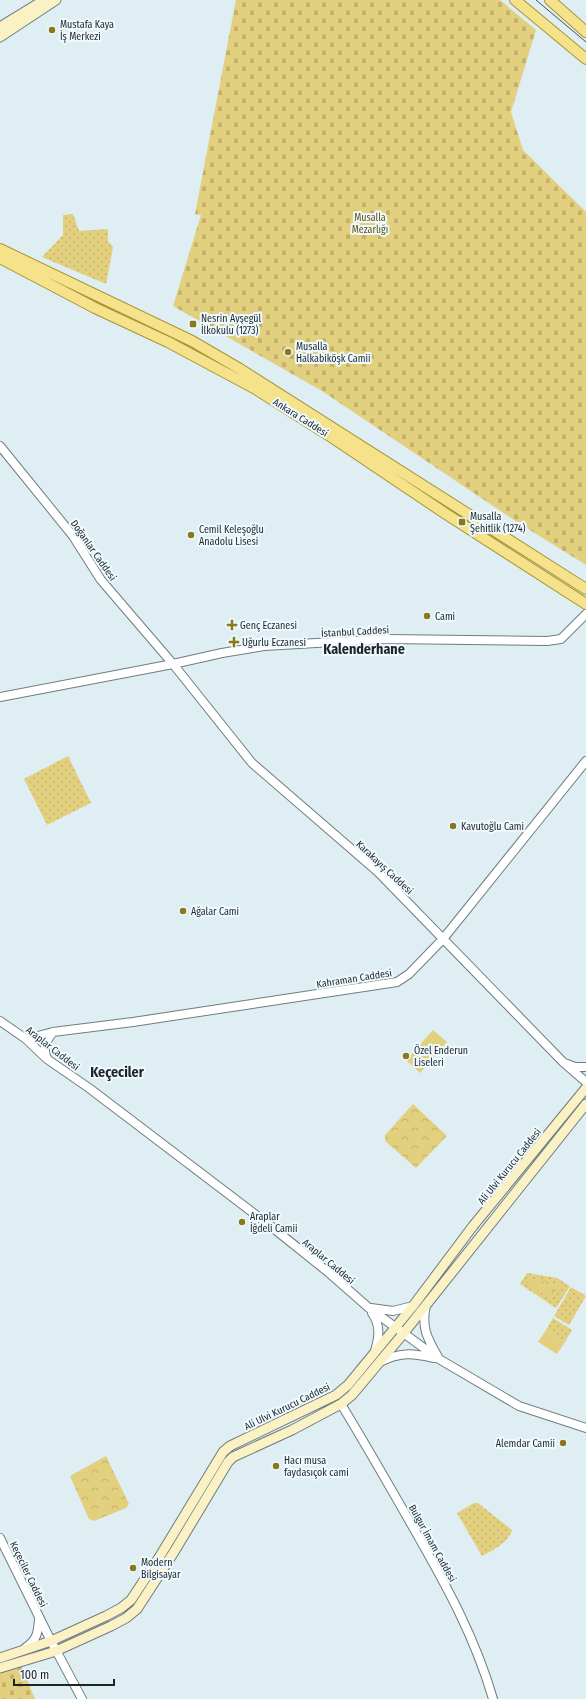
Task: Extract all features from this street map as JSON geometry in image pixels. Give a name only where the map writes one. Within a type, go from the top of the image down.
[{"type":"main road","points":[[0,27],[44,0]]},
{"type":"main road","points":[[0,37],[56,0]]},
{"type":"main road","points":[[515,0],[586,59]]},
{"type":"main road","points":[[550,0],[586,32]]},
{"type":"main road","name":"Ankara Caddesi","points":[[0,250],[192,341],[240,369],[586,589]]},
{"type":"main road","name":"Ankara Caddesi","points":[[0,258],[95,308],[168,342],[254,388],[586,604]]},
{"type":"main road","name":"Ali Ulvi Kurucu Caddesi","points":[[0,1658],[51,1641],[106,1616],[121,1608],[130,1600],[156,1562],[223,1452],[236,1443],[339,1392],[348,1385],[413,1306],[473,1226],[586,1088]]},
{"type":"main road","name":"Ali Ulvi Kurucu Caddesi","points":[[0,1668],[56,1651],[111,1626],[126,1618],[137,1609],[228,1462],[233,1457],[292,1430],[341,1404],[356,1390],[582,1113],[586,1104]]},
{"type":"street","name":"Doğanlar Caddesi","points":[[0,446],[73,536],[101,580],[173,664]]},
{"type":"street","name":"İstanbul Caddesi","points":[[0,697],[173,664],[222,653],[280,645],[386,639],[547,641],[560,639],[586,614]]},
{"type":"street","name":"Karakayış Caddesi","points":[[173,664],[252,763],[378,872],[563,1062],[586,1082]]},
{"type":"street","name":"Kahraman Caddesi","points":[[26,1039],[53,1032],[133,1022],[397,982],[409,974],[443,940],[586,762]]},
{"type":"street","name":"Araplar Caddesi","points":[[0,1022],[26,1039],[47,1059],[89,1088],[279,1233],[328,1272],[368,1308],[439,1360],[519,1406],[586,1428]]},
{"type":"street","points":[[47,1059],[44,1050],[53,1032]]},
{"type":"street","points":[[563,1062],[575,1067],[586,1068]]},
{"type":"street","points":[[426,1305],[424,1328],[439,1360]]},
{"type":"street","points":[[368,1308],[393,1311],[413,1306]]},
{"type":"street","points":[[368,1308],[378,1325],[378,1339],[375,1351]]},
{"type":"street","points":[[378,1363],[391,1357],[408,1354],[439,1360]]},
{"type":"street","name":"Bulgur İmam Caddesi","points":[[341,1404],[429,1556],[468,1628],[484,1668],[493,1699]]},
{"type":"street","name":"Keçeciler Caddesi","points":[[0,1538],[39,1618],[82,1699]]},
{"type":"street","name":"Keçeciler Caddesi","points":[[19,1652],[33,1643],[38,1632],[39,1618]]},
{"type":"green space","name":"Musalla Mezarlığı","points":[[236,0],[500,0],[536,30],[511,112],[523,150],[586,212],[586,565],[517,522],[322,391],[173,306],[201,215],[195,214]]},
{"type":"green space","points":[[73,214],[79,231],[108,229],[108,241],[113,247],[106,284],[42,257],[63,235],[63,215]]},
{"type":"green space","points":[[68,756],[91,803],[47,825],[24,779]]},
{"type":"green space","points":[[433,1030],[447,1042],[420,1073],[406,1060]]},
{"type":"green space","points":[[413,1104],[447,1136],[416,1168],[385,1141],[385,1135]]},
{"type":"green space","points":[[527,1273],[557,1278],[570,1286],[556,1308],[520,1284]]},
{"type":"green space","points":[[529,1279],[560,1284],[551,1299],[527,1283]]},
{"type":"green space","points":[[571,1287],[586,1296],[569,1325],[554,1316]]},
{"type":"green space","points":[[553,1318],[572,1330],[565,1342],[546,1330]]},
{"type":"green space","points":[[546,1330],[565,1342],[557,1354],[538,1342]]},
{"type":"green space","points":[[106,1456],[129,1504],[126,1508],[94,1521],[89,1519],[70,1476]]},
{"type":"green space","points":[[474,1503],[478,1503],[512,1530],[504,1542],[482,1556],[457,1513]]},
{"type":"green space","points":[[21,1665],[35,1699],[0,1699],[0,1672]]},
{"type":"tram line","points":[[536,0],[586,42]]},
{"type":"place","name":"Mustafa Kaya İş Merkezi","points":[[52,30]]},
{"type":"place","name":"Nesrin Ayşegül İlkokulu (1273)","points":[[193,324]]},
{"type":"place","name":"Musalla Halkabiköşk Camii","points":[[288,352]]},
{"type":"place","name":"Musalla Şehitlik (1274)","points":[[462,522]]},
{"type":"place","name":"Cemil Keleşoğlu Anadolu Lisesi","points":[[191,535]]},
{"type":"place","name":"Cami","points":[[427,616]]},
{"type":"place","name":"Genç Eczanesi","points":[[232,625]]},
{"type":"place","name":"Uğurlu Eczanesi","points":[[234,642]]},
{"type":"place","name":"Kavutoğlu Cami","points":[[453,826]]},
{"type":"place","name":"Ağalar Cami","points":[[183,911]]},
{"type":"place","name":"Özel Enderun Liseleri","points":[[406,1056]]},
{"type":"place","name":"Araplar İğdeli Camii","points":[[242,1222]]},
{"type":"place","name":"Alemdar Camii","points":[[563,1443]]},
{"type":"place","name":"Hacı musa faydasıçok cami","points":[[276,1466]]},
{"type":"place","name":"Modern Bilgisayar","points":[[133,1568]]},
{"type":"district","name":"Kalenderhane","points":[[364,649]]},
{"type":"district","name":"Keçeciler","points":[[117,1072]]}]
